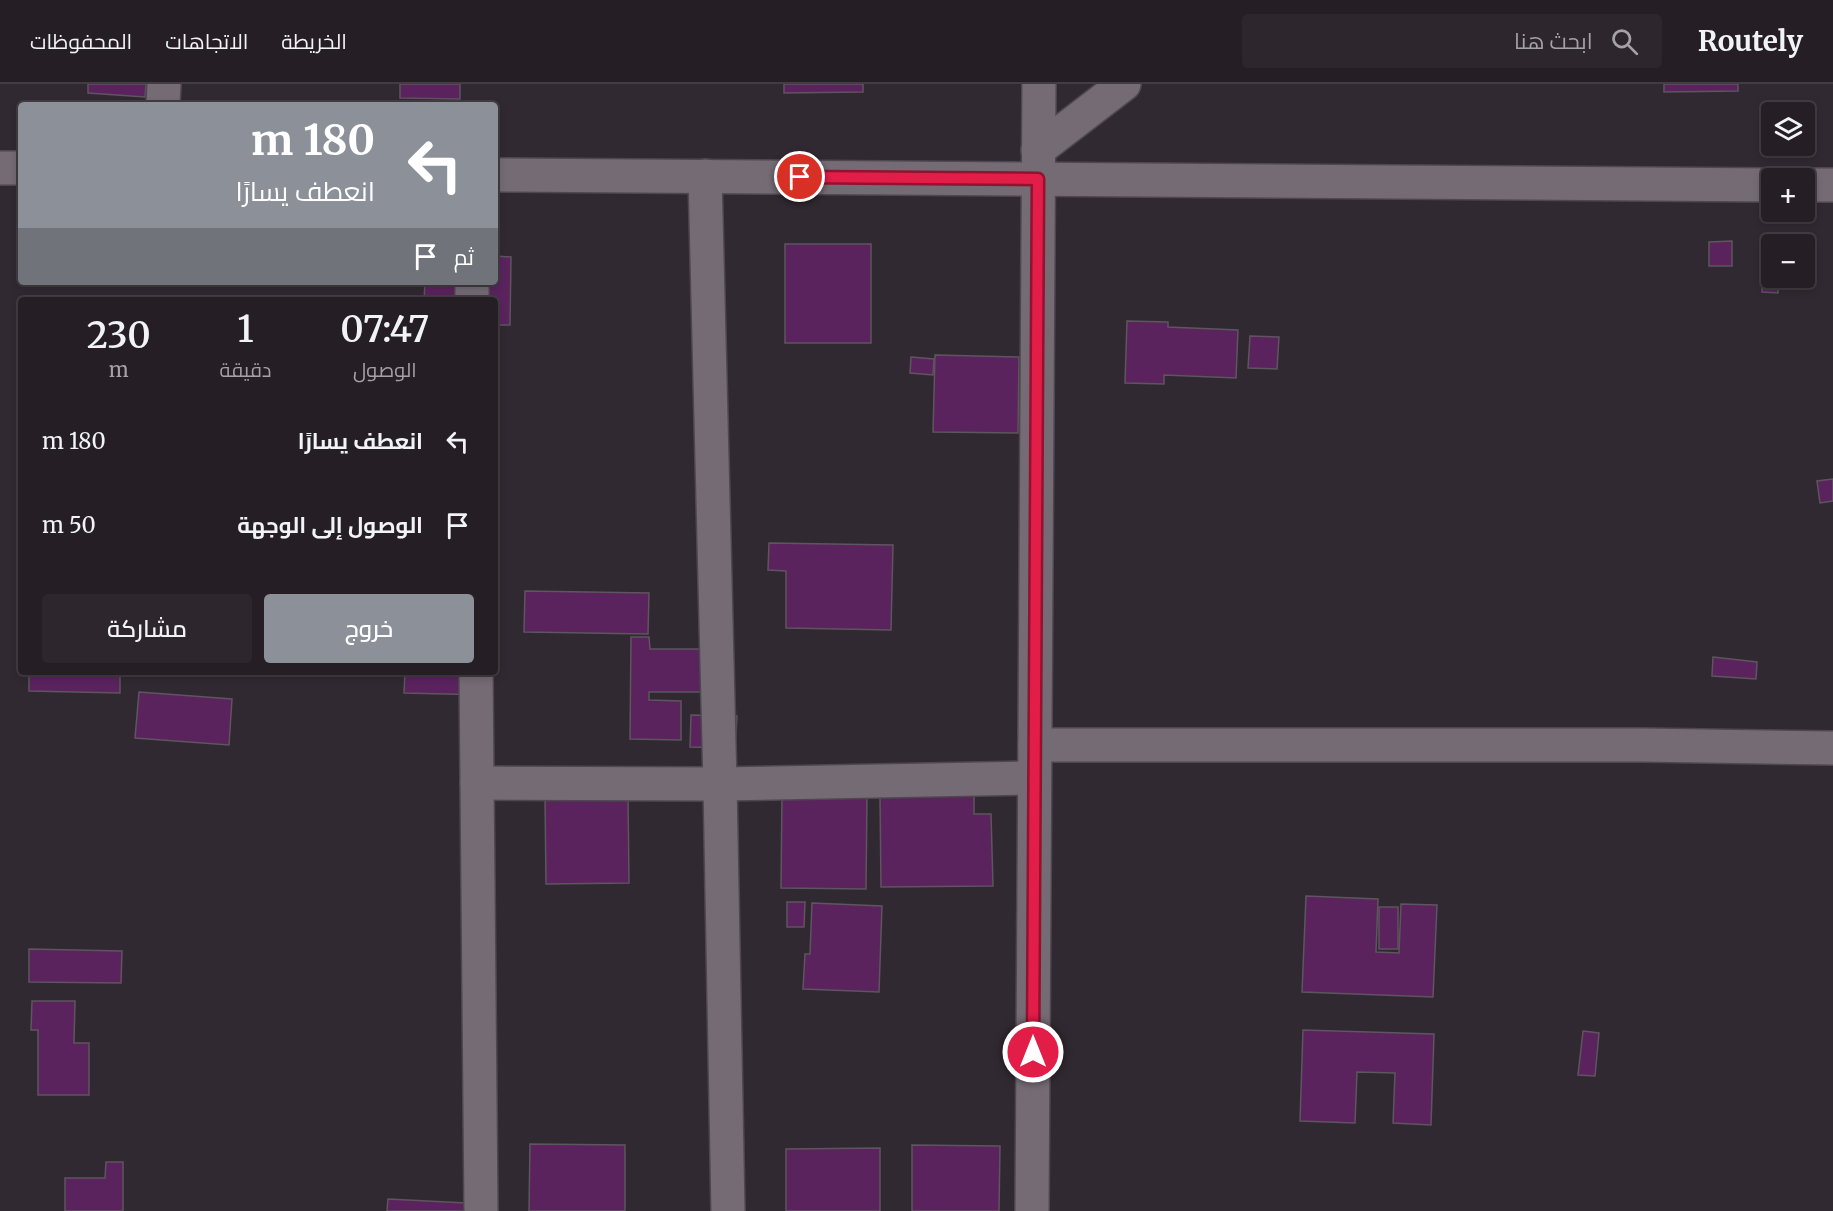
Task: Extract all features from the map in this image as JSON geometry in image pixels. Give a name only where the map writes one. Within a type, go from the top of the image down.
[{"type":"street","points":[[163,102],[164,84]]},
{"type":"street","points":[[1032,1211],[1039,84]]},
{"type":"street","points":[[1038,165],[1124,84]]},
{"type":"street","points":[[498,175],[705,176],[1038,165],[1761,185]]},
{"type":"street","points":[[0,168],[18,168]]},
{"type":"street","points":[[705,176],[728,1211]]},
{"type":"street","points":[[1815,185],[1833,185]]},
{"type":"street","points":[[476,675],[481,1211]]},
{"type":"street","points":[[1035,745],[1642,745],[1833,748]]},
{"type":"street","points":[[477,783],[720,784],[1034,778]]},
{"type":"building","points":[[88,84],[146,84],[145,97],[88,93]]},
{"type":"building","points":[[400,84],[460,84],[460,99],[400,98]]},
{"type":"building","points":[[784,84],[863,84],[863,92],[784,93]]},
{"type":"building","points":[[1664,84],[1738,84],[1738,91],[1664,92]]},
{"type":"building","points":[[1732,241],[1732,266],[1709,266],[1709,242]]},
{"type":"building","points":[[785,244],[871,244],[871,343],[785,343]]},
{"type":"building","points":[[498,256],[511,257],[510,325],[498,325],[498,297],[424,297],[425,285],[498,285]]},
{"type":"building","points":[[1762,288],[1778,288],[1778,293],[1762,292]]},
{"type":"building","points":[[1127,321],[1168,322],[1168,327],[1238,330],[1236,378],[1164,375],[1164,384],[1125,383]]},
{"type":"building","points":[[1250,336],[1279,337],[1277,369],[1248,368]]},
{"type":"building","points":[[935,355],[1019,357],[1018,433],[933,432]]},
{"type":"building","points":[[911,357],[934,359],[933,375],[910,373]]},
{"type":"building","points":[[1833,479],[1833,501],[1820,503],[1817,481]]},
{"type":"building","points":[[769,543],[893,545],[891,630],[786,628],[786,571],[768,570]]},
{"type":"building","points":[[525,591],[649,593],[648,634],[524,632]]},
{"type":"building","points":[[631,637],[649,637],[650,649],[710,649],[710,692],[649,692],[649,700],[681,701],[681,740],[630,739]]},
{"type":"building","points":[[1713,657],[1757,662],[1756,679],[1712,676]]},
{"type":"building","points":[[29,675],[120,675],[120,693],[29,691]]},
{"type":"building","points":[[405,675],[488,675],[487,695],[404,693]]},
{"type":"building","points":[[139,692],[232,699],[229,745],[135,738]]},
{"type":"building","points":[[691,715],[737,716],[735,748],[690,747]]},
{"type":"building","points":[[782,794],[867,794],[866,889],[781,888]]},
{"type":"building","points":[[974,795],[974,814],[991,814],[993,886],[881,887],[880,796]]},
{"type":"building","points":[[628,796],[629,883],[546,884],[545,797]]},
{"type":"building","points":[[1306,896],[1378,899],[1376,952],[1399,953],[1401,904],[1437,905],[1433,997],[1302,992]]},
{"type":"building","points":[[787,902],[805,902],[804,927],[787,927]]},
{"type":"building","points":[[812,903],[882,906],[879,992],[803,989],[805,954],[810,954]]},
{"type":"building","points":[[1379,907],[1398,907],[1398,949],[1379,949]]},
{"type":"building","points":[[29,949],[122,951],[121,983],[29,982]]},
{"type":"building","points":[[32,1001],[75,1001],[74,1043],[89,1043],[89,1095],[38,1095],[38,1030],[31,1030]]},
{"type":"building","points":[[1303,1030],[1434,1034],[1431,1125],[1393,1123],[1395,1073],[1357,1072],[1355,1123],[1300,1121]]},
{"type":"building","points":[[1583,1031],[1599,1033],[1595,1076],[1578,1075]]},
{"type":"building","points":[[530,1144],[625,1145],[625,1211],[529,1211]]},
{"type":"building","points":[[912,1145],[1000,1146],[999,1211],[912,1211]]},
{"type":"building","points":[[880,1148],[880,1211],[786,1211],[786,1149]]},
{"type":"building","points":[[106,1162],[123,1162],[123,1211],[65,1211],[65,1178],[105,1178]]},
{"type":"building","points":[[388,1199],[466,1203],[466,1211],[387,1211]]},
{"type":"route","points":[[800,177],[1038,179],[1033,1052]]}]
